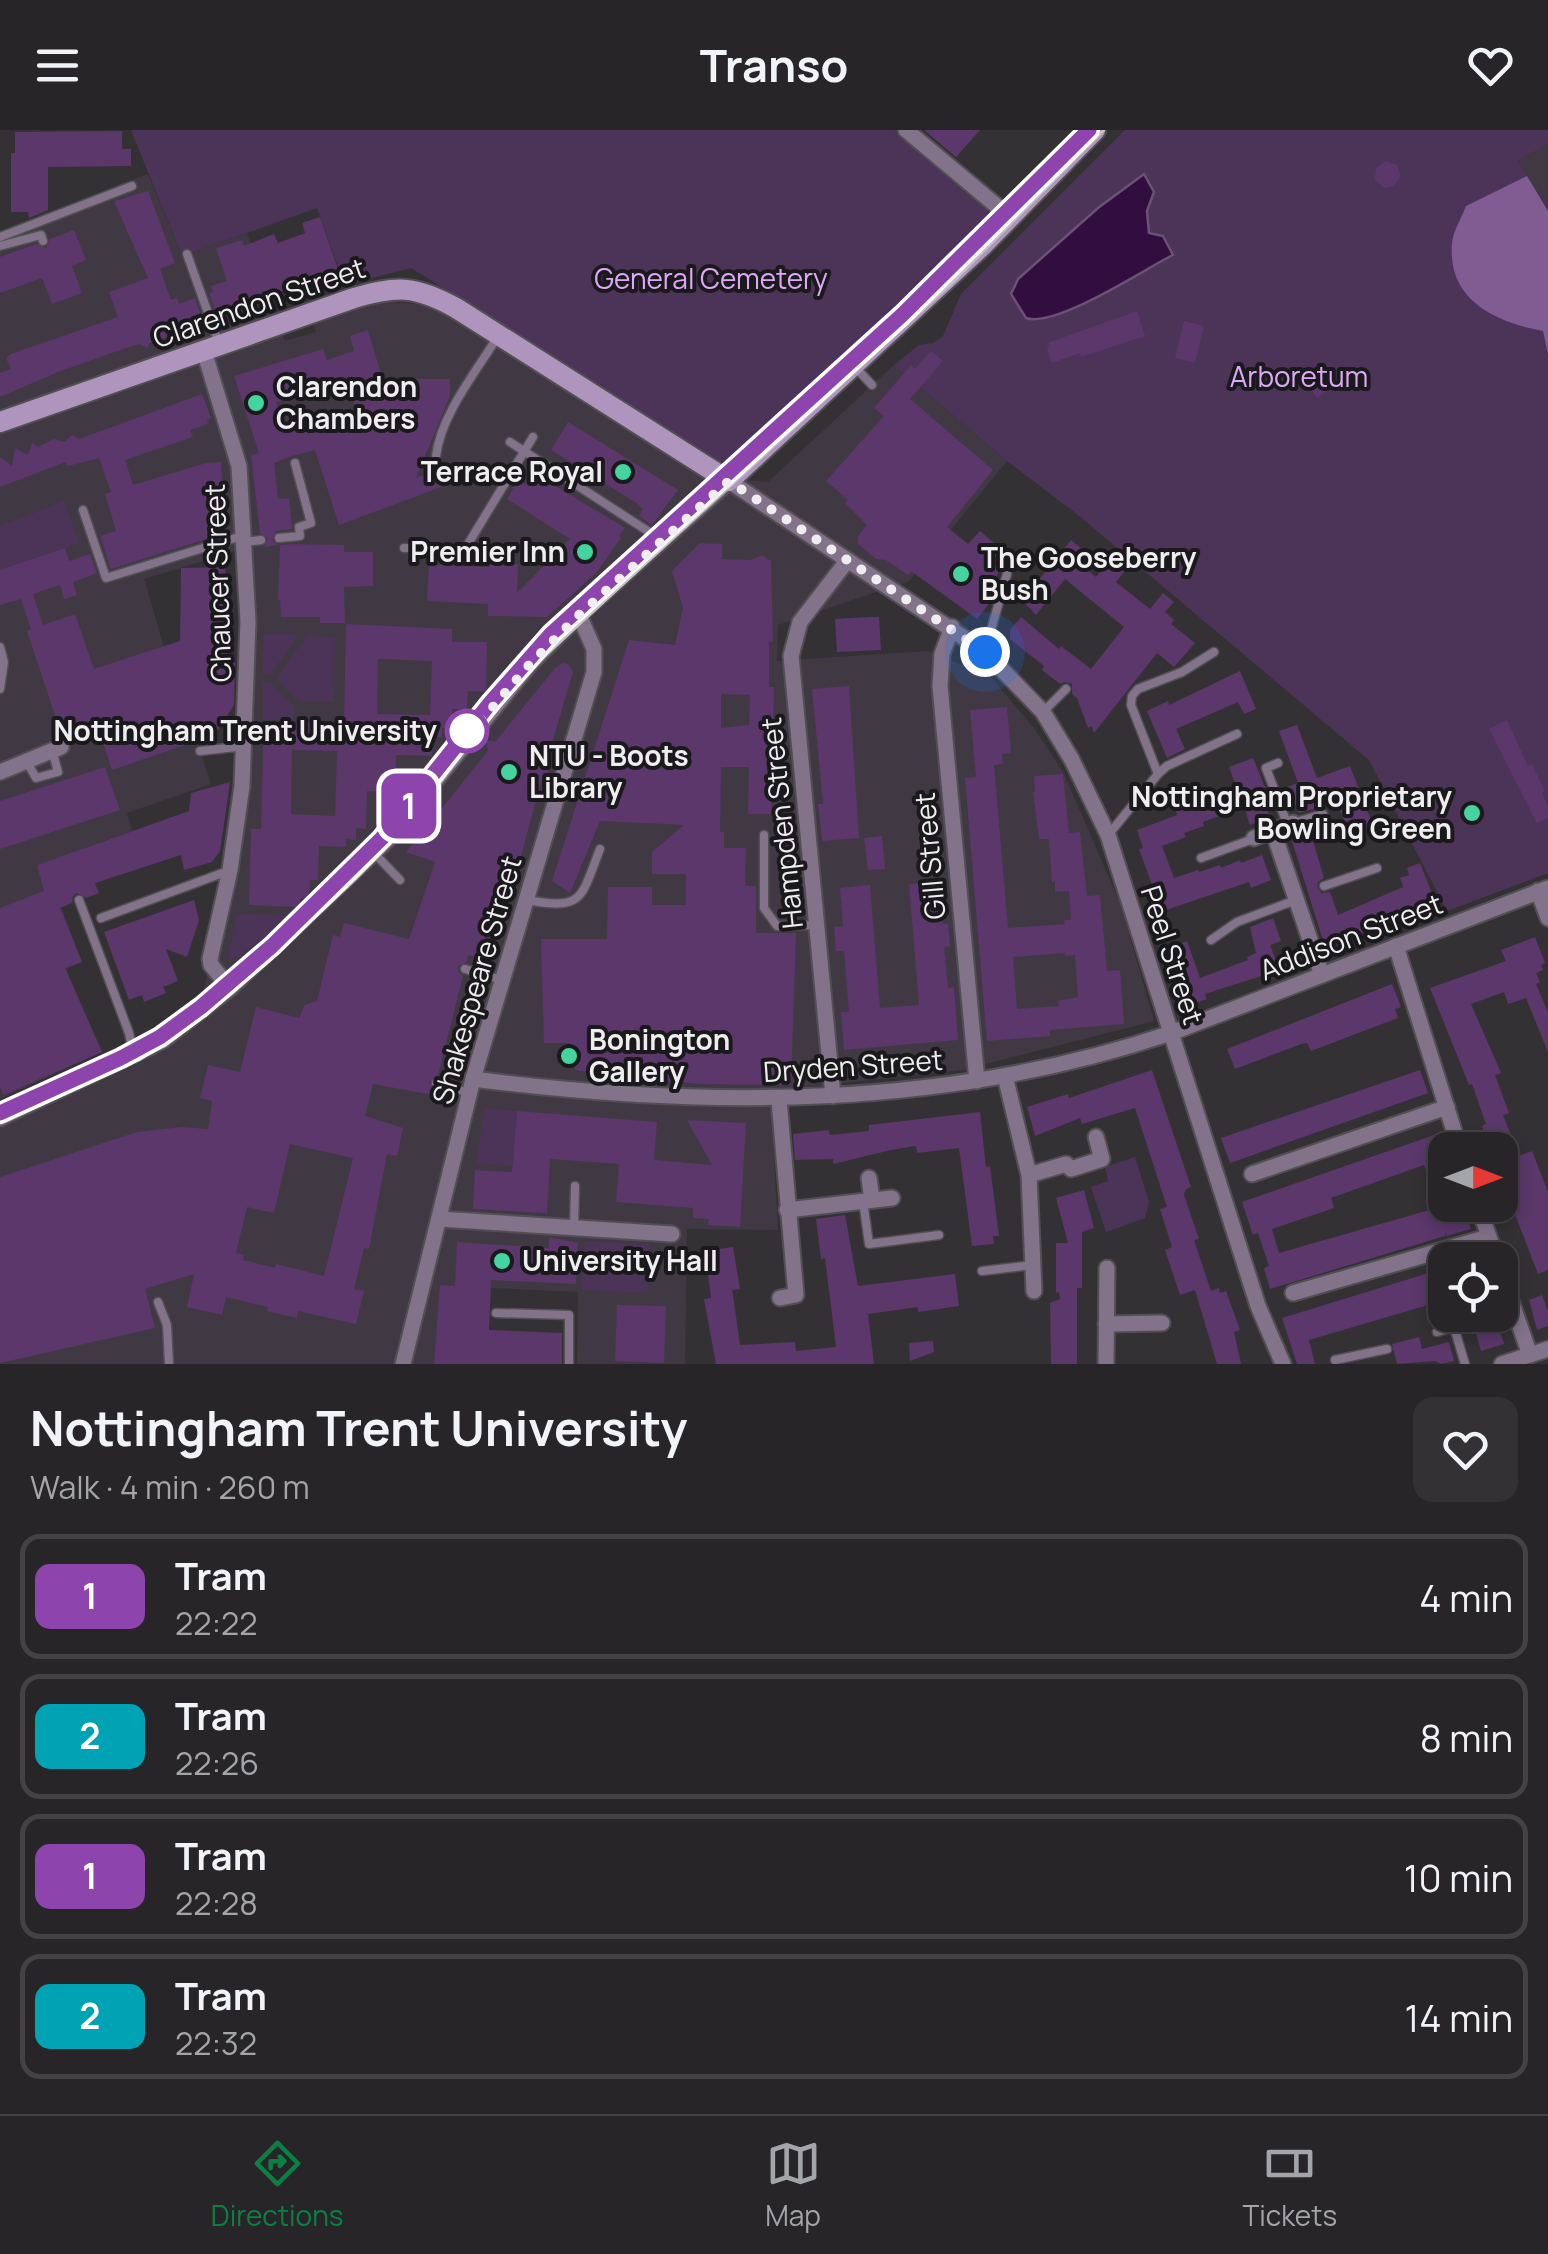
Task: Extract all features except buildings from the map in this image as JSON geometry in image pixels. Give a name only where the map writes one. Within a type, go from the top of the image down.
[{"type":"street","points":[[906,130],[1010,217]]},
{"type":"street","points":[[1,1116],[162,1041],[230,988],[374,854],[480,722],[579,615],[854,366],[1095,130]]},
{"type":"street","name":"Clarendon Street","points":[[0,422],[354,298],[401,287],[438,298],[729,481]]},
{"type":"street","name":"Chaucer Street","points":[[212,349],[235,447],[250,539],[245,746],[230,870],[210,959],[230,988]]},
{"type":"street","name":"Peel Street","points":[[729,481],[985,652],[1043,712],[1072,760],[1108,835],[1258,1306],[1284,1364]]},
{"type":"street","name":"Hampden Street","points":[[833,1096],[791,656],[800,622],[846,561]]},
{"type":"street","name":"Shakespeare Street","points":[[402,1364],[471,1086],[594,672],[594,649],[579,615]]},
{"type":"street","name":"Gill Street","points":[[952,628],[942,654],[940,686],[977,1081]]},
{"type":"street","points":[[1,769],[61,747]]},
{"type":"street","points":[[1254,838],[1285,827],[1322,975]]},
{"type":"street","points":[[1543,890],[1548,918]]},
{"type":"street","name":"Addison Street","points":[[1171,1032],[1543,890]]},
{"type":"street","points":[[1396,946],[1454,1132]]},
{"type":"street","name":"Dryden Street","points":[[471,1086],[757,1100],[833,1096],[1004,1076],[1113,1051],[1171,1032]]},
{"type":"street","points":[[1004,1076],[1029,1175],[1034,1290]]},
{"type":"street","points":[[778,1100],[796,1296],[780,1298]]},
{"type":"street","points":[[1252,1174],[1446,1107]]},
{"type":"street","points":[[1029,1175],[1102,1159],[1096,1137]]},
{"type":"street","points":[[868,1201],[869,1178]]},
{"type":"street","points":[[788,1210],[892,1198]]},
{"type":"street","points":[[439,1219],[672,1234]]},
{"type":"street","points":[[1483,1222],[1490,1242]]},
{"type":"street","points":[[1294,1293],[1488,1237]]},
{"type":"street","points":[[1106,1364],[1107,1268]]},
{"type":"street","points":[[1518,1321],[1530,1355]]},
{"type":"street","points":[[1106,1324],[1162,1323]]},
{"type":"street","points":[[1502,1364],[1548,1348]]},
{"type":"lane","points":[[0,237],[132,186]]},
{"type":"lane","points":[[0,246],[41,235],[44,241]]},
{"type":"lane","points":[[187,254],[212,349]]},
{"type":"lane","points":[[436,456],[455,406],[498,336]]},
{"type":"lane","points":[[854,366],[872,385]]},
{"type":"lane","points":[[404,548],[466,549],[533,438]]},
{"type":"lane","points":[[510,442],[664,542]]},
{"type":"lane","points":[[279,538],[300,536],[299,527],[311,523],[295,463]]},
{"type":"lane","points":[[83,510],[106,578],[250,539]]},
{"type":"lane","points":[[985,652],[1007,574]]},
{"type":"lane","points":[[0,647],[4,662],[0,688]]},
{"type":"lane","points":[[1158,774],[1131,706],[1132,696],[1138,688],[1182,672],[1214,652]]},
{"type":"lane","points":[[1043,712],[1066,689]]},
{"type":"lane","points":[[1108,835],[1167,766],[1237,734]]},
{"type":"lane","points":[[200,751],[245,746]]},
{"type":"lane","points":[[1278,764],[1266,768],[1285,827],[1323,814],[1331,835]]},
{"type":"lane","points":[[764,835],[767,915],[777,926],[817,925]]},
{"type":"lane","points":[[1201,858],[1254,838]]},
{"type":"lane","points":[[526,900],[572,904],[581,894],[600,849]]},
{"type":"lane","points":[[374,854],[400,880]]},
{"type":"lane","points":[[1324,886],[1378,868]]},
{"type":"lane","points":[[101,918],[230,870]]},
{"type":"lane","points":[[1210,940],[1238,922],[1300,896]]},
{"type":"lane","points":[[79,900],[129,1032],[134,1056]]},
{"type":"lane","points":[[465,969],[502,980]]},
{"type":"lane","points":[[436,1082],[471,1086]]},
{"type":"lane","points":[[574,1228],[575,1186]]},
{"type":"lane","points":[[868,1201],[869,1244],[939,1235]]},
{"type":"lane","points":[[982,1271],[1034,1265]]},
{"type":"lane","points":[[158,1302],[168,1325],[169,1364]]},
{"type":"lane","points":[[496,1312],[570,1315],[569,1364]]},
{"type":"lane","points":[[1455,1332],[1465,1364]]},
{"type":"lane","points":[[1335,1360],[1364,1359],[1386,1348]]},
{"type":"shaded area","points":[[1548,144],[1548,211],[1518,161]]},
{"type":"shaded area","name":"Nottingham Trent University","points":[[148,174],[182,256],[247,233],[285,341],[316,332],[312,319],[354,298],[456,308],[724,478],[768,482],[894,365],[1007,461],[909,581],[778,625],[777,661],[928,651],[991,677],[1036,731],[1063,772],[1120,903],[1154,1021],[962,1070],[770,1091],[778,1230],[687,1229],[685,1364],[577,1364],[578,1292],[491,1288],[487,1364],[0,1364],[0,1105],[92,1072],[202,998],[230,870],[242,786],[242,549],[144,579],[192,742],[197,741],[211,784],[127,813],[132,831],[37,865],[61,907],[82,962],[66,969],[102,1052],[0,1099],[0,233]]},
{"type":"shaded area","points":[[1144,174],[1154,192],[1147,211],[1149,233],[1163,236],[1173,255],[1078,306],[1040,319],[1026,318],[1011,294],[1018,279],[1098,208]]},
{"type":"shaded area","points":[[1527,176],[1548,211],[1548,354],[1543,331],[1508,322],[1466,294],[1453,263],[1453,238],[1466,206]]},
{"type":"green space","name":"General Cemetery","points":[[131,130],[895,130],[987,207],[989,221],[734,462],[720,461],[411,268],[329,289],[325,278],[340,272],[317,208],[182,256]]},
{"type":"green space","name":"Arboretum","points":[[1125,130],[1548,130],[1548,144],[1518,161],[1548,211],[1548,873],[1447,911],[1369,760],[894,365],[919,345],[933,343],[943,336],[961,294]]},
{"type":"green space","points":[[64,501],[79,543],[0,570],[0,526]]},
{"type":"green space","points":[[263,634],[298,634],[271,674],[263,674]]},
{"type":"green space","points":[[307,636],[335,637],[334,701],[299,701],[277,678]]},
{"type":"green space","points":[[263,683],[270,683],[294,706],[294,720],[263,720]]},
{"type":"green space","points":[[237,914],[292,916],[238,957],[228,959]]},
{"type":"green space","points":[[485,1108],[517,1111],[512,1166],[476,1163]]},
{"type":"green space","points":[[1135,1157],[1149,1202],[1145,1218],[1106,1232],[1091,1187],[1108,1181],[1105,1167]]},
{"type":"green space","points":[[584,1241],[650,1244],[648,1293],[582,1290]]},
{"type":"tram line","name":"1","points":[[0,1113],[160,1037],[272,946],[382,838],[551,634],[902,315],[1089,130]]},
{"type":"tram line","points":[[0,1123],[141,1059],[260,968],[397,836],[535,665],[952,283],[1104,130]]},
{"type":"place","name":"Clarendon Chambers","points":[[256,403]]},
{"type":"place","name":"Terrace Royal","points":[[623,472]]},
{"type":"place","name":"Premier Inn","points":[[585,552]]},
{"type":"place","name":"The Gooseberry Bush","points":[[961,574]]},
{"type":"place","name":"Nottingham Trent University","points":[[467,731]]},
{"type":"place","name":"NTU - Boots Library","points":[[509,772]]},
{"type":"place","name":"Nottingham Proprietary Bowling Green","points":[[1472,813]]},
{"type":"place","name":"Bonington Gallery","points":[[569,1056]]},
{"type":"place","name":"University Hall","points":[[502,1261]]},
{"type":"route","points":[[467,731],[480,722],[579,615],[729,481],[985,652]]}]
